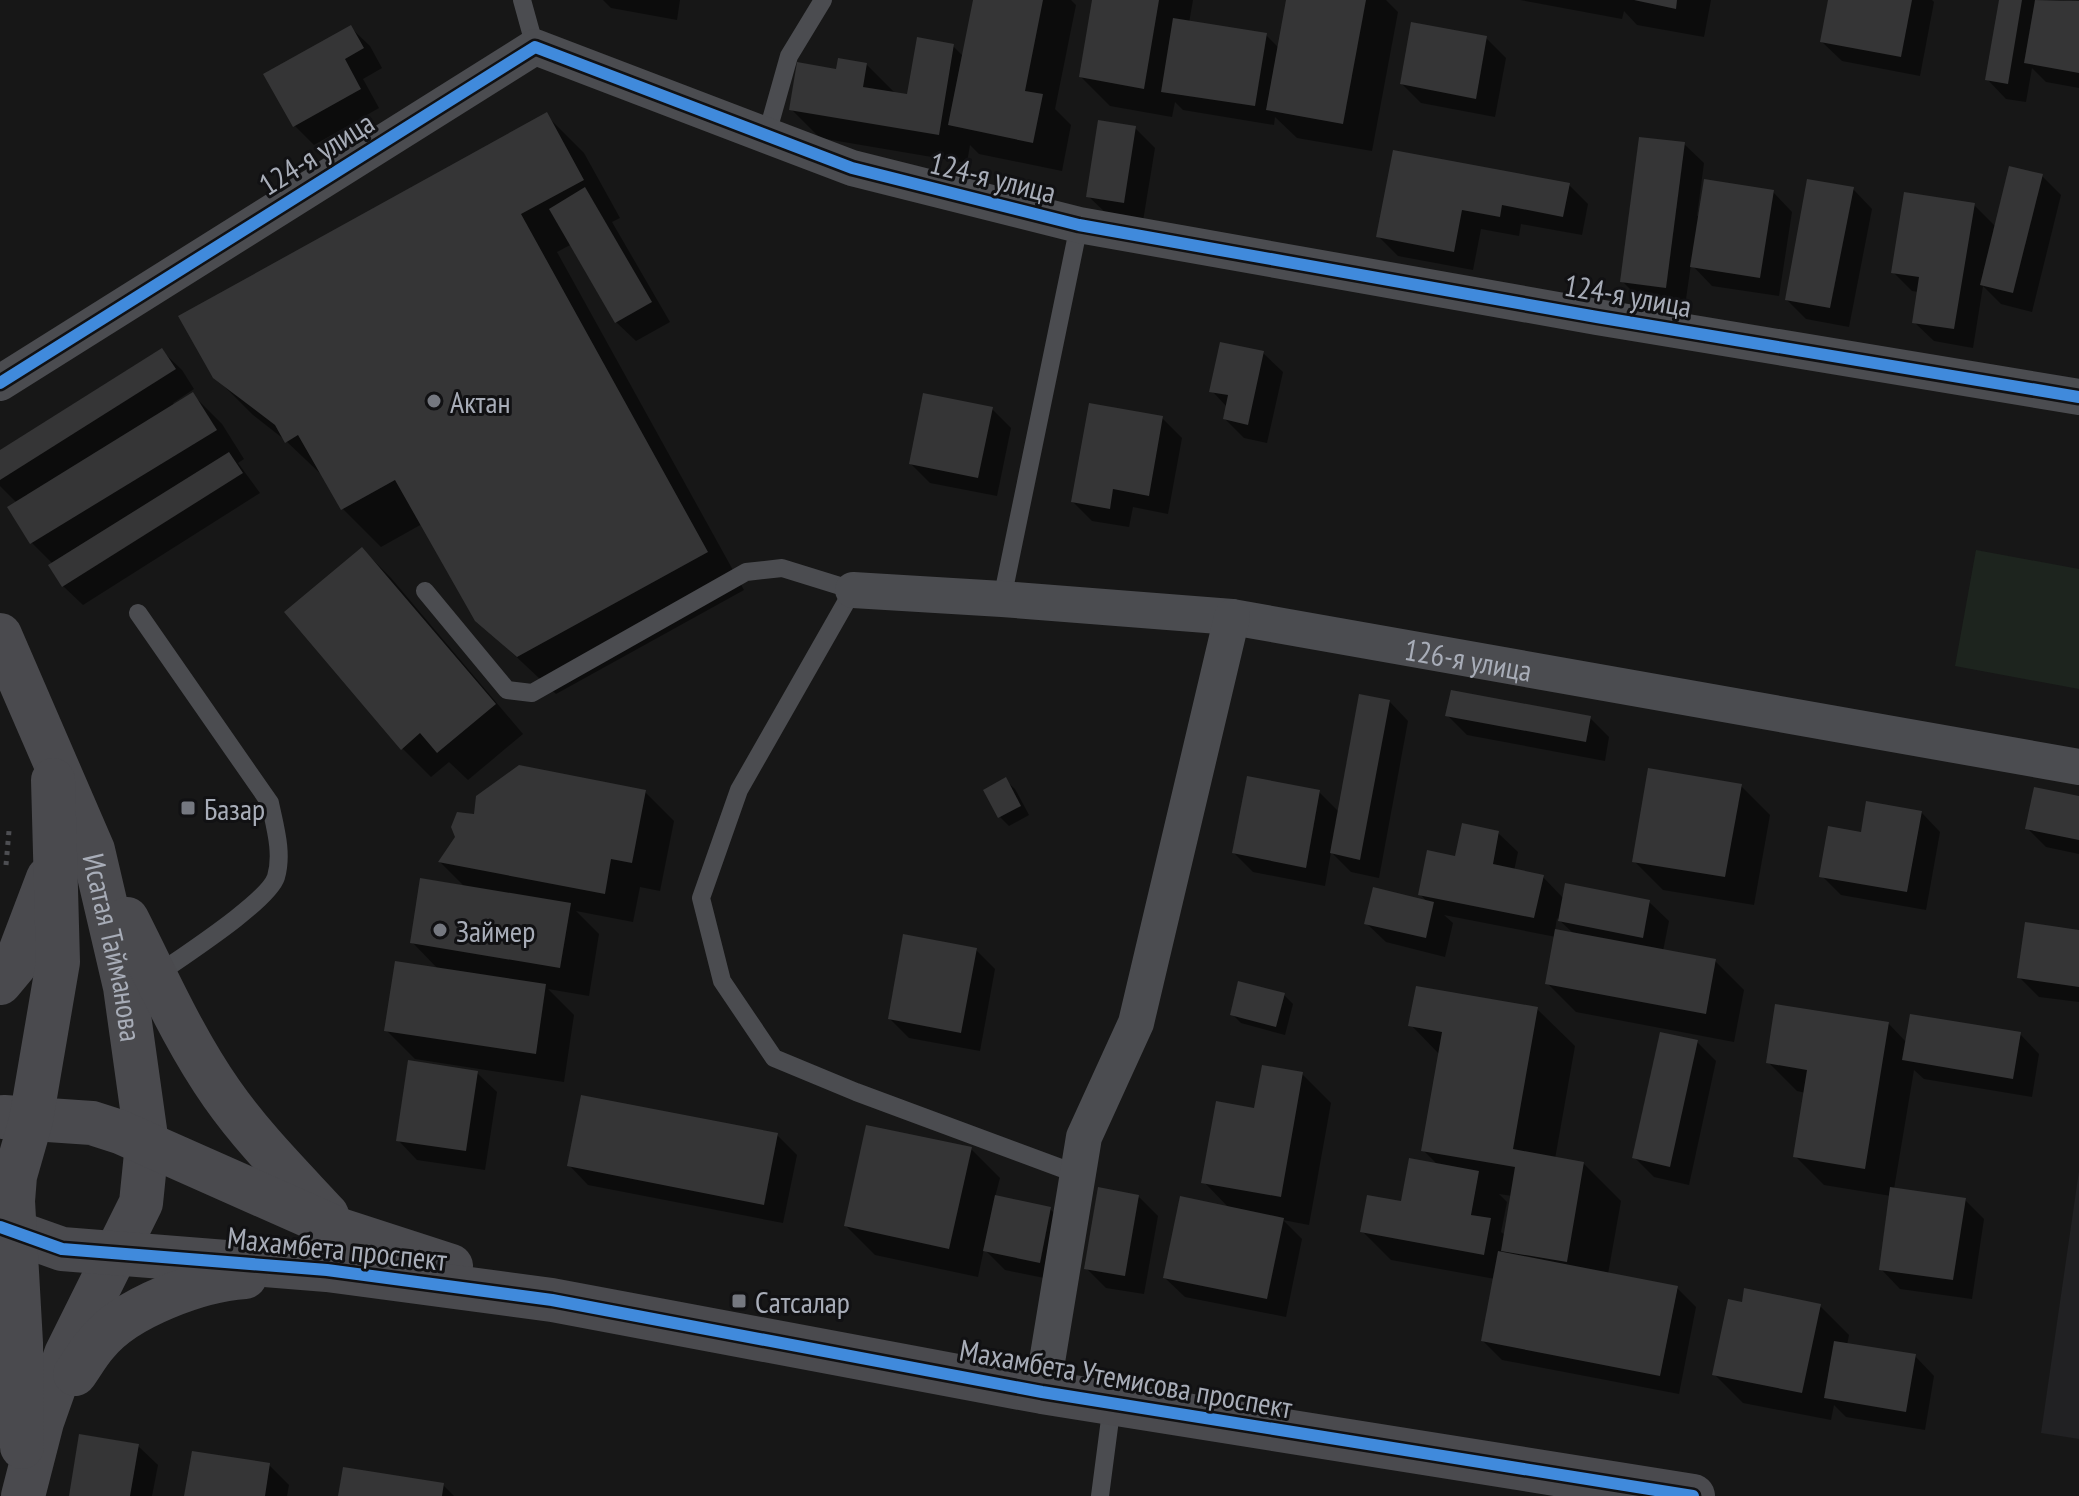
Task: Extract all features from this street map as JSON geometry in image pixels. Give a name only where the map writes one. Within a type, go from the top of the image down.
[{"type":"street","name":"124-я улица","points":[[0,383],[535,47],[852,168],[1079,225],[1597,317],[2079,397]]},
{"type":"street","name":"126-я улица","points":[[853,590],[1232,617],[2079,767]]},
{"type":"street","points":[[1042,1392],[1084,1137],[1136,1023],[1232,617]]},
{"type":"street","name":"Исатая Тайманова","points":[[0,635],[52,758],[74,854],[125,987],[147,1144],[141,1203],[32,1417]]},
{"type":"street","points":[[0,983],[15,965],[74,854],[155,976],[221,1093],[272,1157],[335,1251],[180,1292],[142,1308],[98,1340],[32,1417],[23,1496]]},
{"type":"street","name":"Исатая Тайманова","points":[[32,1417],[7,1230],[15,1176],[15,1118],[58,962],[74,854]]},
{"type":"street","name":"Махамбета проспект","points":[[15,1118],[92,1123],[147,1144],[335,1251]]},
{"type":"street","name":"Махамбета проспект","points":[[7,1230],[62,1249],[116,1253],[335,1251],[552,1300]]},
{"type":"street","name":"Махамбета Утемисова проспект","points":[[552,1300],[1042,1392],[1693,1496]]},
{"type":"street","points":[[0,1358],[32,1417]]},
{"type":"lane","points":[[522,0],[535,47]]},
{"type":"lane","points":[[767,134],[789,56],[823,0]]},
{"type":"lane","points":[[1002,599],[1079,225]]},
{"type":"lane","points":[[425,591],[507,690],[532,693],[746,572],[782,568],[853,590],[739,790],[701,898],[722,981],[774,1058],[856,1092],[1077,1174]]},
{"type":"lane","points":[[138,613],[270,803],[279,840],[276,879],[252,906],[155,976]]},
{"type":"lane","points":[[1100,1496],[1112,1404]]},
{"type":"shaded area","points":[[1976,550],[2079,569],[2079,689],[1955,666]]},
{"type":"shaded area","points":[[2079,1171],[2079,1439],[2041,1433]]},
{"type":"building","points":[[973,0],[1043,0],[1025,91],[1043,94],[1033,143],[948,125]]},
{"type":"building","points":[[1092,0],[1159,0],[1144,89],[1079,77]]},
{"type":"building","points":[[1286,0],[1366,0],[1343,124],[1266,110]]},
{"type":"building","points":[[1634,0],[1677,0],[1676,9]]},
{"type":"building","points":[[1828,0],[1912,0],[1901,57],[1820,42]]},
{"type":"building","points":[[1999,0],[2022,0],[2008,84],[1985,80]]},
{"type":"building","points":[[2035,0],[2079,1],[2079,73],[2024,63]]},
{"type":"building","points":[[1173,18],[1267,33],[1255,106],[1161,92]]},
{"type":"building","points":[[1411,22],[1487,36],[1476,99],[1400,84]]},
{"type":"building","points":[[351,25],[364,48],[345,59],[361,89],[293,127],[263,74]]},
{"type":"building","points":[[917,37],[954,44],[939,135],[789,110],[797,62],[836,69],[838,58],[867,63],[863,87],[907,94]]},
{"type":"building","name":"Актан","points":[[547,112],[584,180],[521,214],[708,552],[517,657],[475,621],[395,480],[341,510],[298,435],[285,443],[275,425],[213,378],[178,316]]},
{"type":"building","points":[[1098,120],[1136,126],[1124,203],[1086,197]]},
{"type":"building","points":[[1639,137],[1685,142],[1666,288],[1620,282]]},
{"type":"building","points":[[1393,150],[1570,183],[1563,217],[1502,205],[1500,217],[1462,210],[1454,252],[1376,237]]},
{"type":"building","points":[[2009,166],[2043,174],[2013,293],[1980,285]]},
{"type":"building","points":[[1704,179],[1774,190],[1760,278],[1690,267]]},
{"type":"building","points":[[1807,179],[1854,187],[1830,308],[1785,300]]},
{"type":"building","points":[[585,187],[652,302],[615,323],[549,209]]},
{"type":"building","points":[[1904,192],[1975,203],[1954,329],[1912,323],[1919,277],[1891,273]]},
{"type":"building","points":[[1220,342],[1264,351],[1248,425],[1223,419],[1228,395],[1209,392]]},
{"type":"building","points":[[162,348],[176,369],[0,480],[0,450]]},
{"type":"building","points":[[193,392],[217,430],[30,544],[7,507]]},
{"type":"building","points":[[923,393],[993,407],[978,478],[909,464]]},
{"type":"building","points":[[1089,403],[1163,416],[1149,496],[1113,489],[1110,509],[1071,502]]},
{"type":"building","points":[[229,452],[243,473],[62,587],[48,565]]},
{"type":"building","points":[[362,547],[496,704],[437,753],[420,733],[401,750],[284,612]]},
{"type":"building","points":[[1451,690],[1591,716],[1586,742],[1445,716]]},
{"type":"building","points":[[1359,694],[1390,700],[1360,860],[1330,853]]},
{"type":"building","points":[[519,765],[646,790],[632,863],[611,859],[605,894],[438,862],[455,837],[451,827],[457,812],[474,814],[476,796]]},
{"type":"building","points":[[1648,768],[1742,784],[1725,877],[1632,862]]},
{"type":"building","points":[[1247,776],[1320,790],[1306,868],[1232,853]]},
{"type":"building","points":[[1006,777],[1021,806],[998,818],[983,790]]},
{"type":"building","points":[[2034,787],[2079,796],[2079,840],[2025,829]]},
{"type":"building","points":[[1866,801],[1922,811],[1907,892],[1819,877],[1828,826],[1861,832]]},
{"type":"building","points":[[1462,823],[1499,831],[1493,864],[1544,875],[1534,918],[1418,895],[1427,850],[1455,856]]},
{"type":"building","points":[[420,878],[571,903],[560,968],[410,943]]},
{"type":"building","points":[[1565,883],[1650,900],[1643,938],[1558,921]]},
{"type":"building","points":[[1373,887],[1434,902],[1426,938],[1364,924]]},
{"type":"building","points":[[2025,922],[2079,930],[2079,987],[2017,978]]},
{"type":"building","points":[[1555,929],[1716,959],[1706,1014],[1545,984]]},
{"type":"building","points":[[903,934],[977,948],[961,1033],[888,1019]]},
{"type":"building","points":[[395,961],[546,984],[536,1054],[384,1031]]},
{"type":"building","points":[[1238,981],[1285,993],[1276,1027],[1230,1015]]},
{"type":"building","points":[[1416,986],[1538,1007],[1513,1149],[1584,1162],[1567,1262],[1501,1251],[1515,1167],[1421,1151],[1442,1032],[1408,1026]]},
{"type":"building","points":[[1775,1004],[1889,1022],[1865,1169],[1793,1157],[1807,1070],[1766,1063]]},
{"type":"building","points":[[1910,1014],[2021,1032],[2013,1079],[1902,1060]]},
{"type":"building","points":[[1660,1032],[1698,1040],[1670,1167],[1632,1158]]},
{"type":"building","points":[[408,1060],[478,1071],[466,1151],[396,1141]]},
{"type":"building","points":[[1262,1065],[1303,1072],[1281,1197],[1201,1183],[1216,1101],[1254,1108]]},
{"type":"building","points":[[581,1095],[778,1133],[764,1205],[567,1166]]},
{"type":"building","points":[[866,1125],[972,1147],[949,1249],[844,1226]]},
{"type":"building","points":[[1409,1158],[1479,1171],[1471,1215],[1491,1218],[1484,1255],[1360,1232],[1367,1195],[1401,1201]]},
{"type":"building","points":[[1098,1187],[1139,1195],[1125,1276],[1084,1269]]},
{"type":"building","points":[[1890,1187],[1966,1198],[1953,1280],[1879,1270]]},
{"type":"building","points":[[995,1195],[1051,1207],[1040,1263],[983,1251]]},
{"type":"building","points":[[1180,1196],[1284,1218],[1267,1299],[1163,1278]]},
{"type":"building","points":[[1498,1251],[1678,1286],[1660,1376],[1481,1341]]},
{"type":"building","points":[[1744,1288],[1821,1304],[1802,1393],[1712,1375],[1728,1299],[1742,1302]]},
{"type":"building","points":[[1834,1341],[1916,1354],[1906,1412],[1824,1398]]},
{"type":"building","points":[[79,1434],[139,1444],[130,1496],[69,1496]]},
{"type":"building","points":[[192,1451],[270,1463],[265,1496],[184,1496]]},
{"type":"building","points":[[343,1467],[444,1483],[442,1496],[338,1496]]},
{"type":"cycle path","points":[[0,383],[535,47],[852,168],[1079,225],[1597,317],[2079,397]]},
{"type":"cycle path","points":[[0,1227],[62,1249],[327,1270],[552,1300],[1042,1392],[1693,1496]]},
{"type":"place","name":"Актан","points":[[434,401]]},
{"type":"place","name":"Базар","points":[[188,808]]},
{"type":"place","name":"Займер","points":[[440,930]]},
{"type":"place","name":"Сатсалар","points":[[739,1301]]}]
